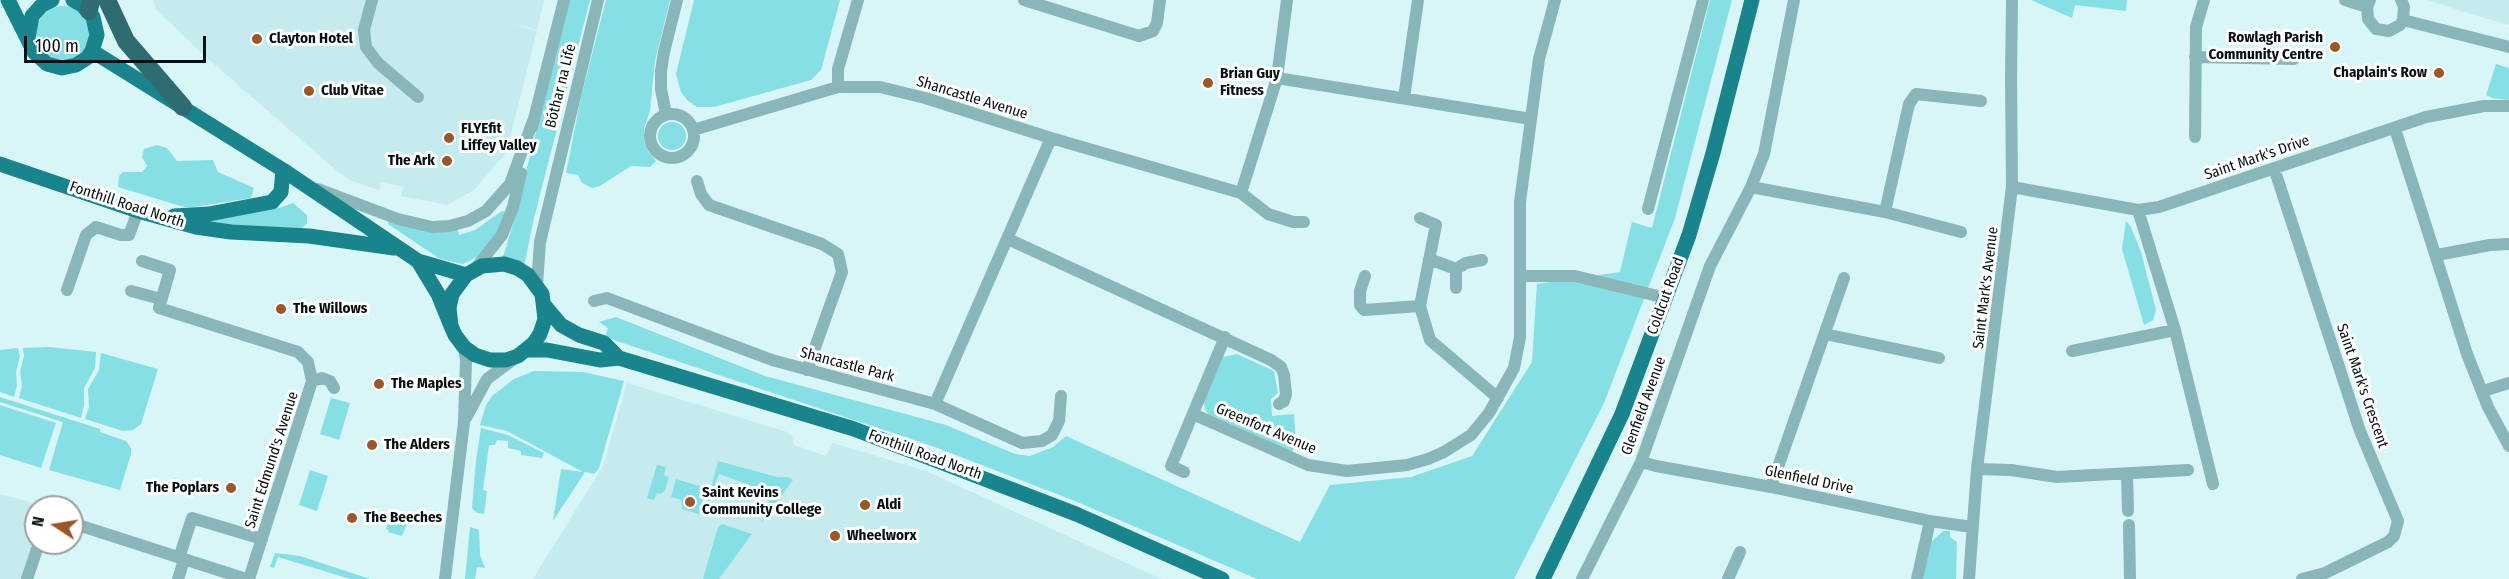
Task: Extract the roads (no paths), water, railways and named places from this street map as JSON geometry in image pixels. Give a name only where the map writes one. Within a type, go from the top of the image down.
[{"type":"highway","points":[[107,0],[126,41],[183,107]]},
{"type":"main road","points":[[8,0],[40,59],[54,67],[76,65],[92,51],[96,44],[97,29],[90,6],[73,0]]},
{"type":"main road","points":[[28,38],[32,16],[49,0]]},
{"type":"main road","name":"Coldcut Road","points":[[1543,579],[1622,414],[1689,235],[1713,153],[1752,0]]},
{"type":"main road","name":"Fonthill Road North","points":[[92,51],[283,170],[418,261],[470,272],[491,264],[504,264],[517,268],[537,285],[545,306],[561,325],[570,331],[604,343],[619,358]]},
{"type":"main road","name":"Fonthill Road North","points":[[0,164],[138,211],[218,231],[309,236],[399,249]]},
{"type":"main road","points":[[156,216],[209,214],[272,202],[281,192],[283,170]]},
{"type":"main road","name":"Fonthill Road North","points":[[418,261],[438,294],[451,326],[464,347],[475,355],[490,360],[506,360],[522,353],[547,350],[600,360],[619,358],[871,435],[1067,510],[1222,579]]},
{"type":"main road","points":[[451,326],[449,308],[452,294],[470,272]]},
{"type":"main road","points":[[522,353],[540,334],[545,319],[545,306]]},
{"type":"street","points":[[372,0],[364,30],[366,47],[378,63],[418,97]]},
{"type":"street","name":"Bóthar na Life","points":[[470,272],[497,244],[510,217],[564,0]]},
{"type":"street","name":"Bóthar na Life","points":[[537,285],[536,269],[540,242],[598,0]]},
{"type":"street","points":[[666,114],[663,103],[662,71],[664,52],[677,0]]},
{"type":"street","points":[[838,87],[838,69],[858,0]]},
{"type":"street","points":[[1024,0],[1139,36],[1153,31],[1158,23],[1160,0]]},
{"type":"street","points":[[1240,193],[1277,78],[1287,0]]},
{"type":"street","points":[[1404,98],[1418,0]]},
{"type":"street","name":"Greenfort Avenue","points":[[1193,414],[1308,465],[1347,471],[1407,465],[1444,452],[1471,435],[1489,413],[1514,368],[1520,337],[1521,276],[1518,218],[1539,59],[1555,0]]},
{"type":"street","points":[[1648,209],[1703,0]]},
{"type":"street","name":"Glenfield Avenue","points":[[1582,579],[1641,462],[1710,266],[1751,187],[1764,154],[1794,0]]},
{"type":"street","name":"Saint Mark's Avenue","points":[[1969,579],[1977,469],[2012,187],[2012,0]]},
{"type":"street","points":[[2195,137],[2196,27],[2204,0]]},
{"type":"street","points":[[2345,0],[2369,4],[2368,20],[2376,29],[2389,31],[2400,25],[2403,20],[2404,7],[2401,0]]},
{"type":"street","points":[[2403,20],[2509,47]]},
{"type":"street","points":[[2195,57],[2294,59]]},
{"type":"street","points":[[1277,78],[1531,119]]},
{"type":"street","name":"Shancastle Avenue","points":[[693,130],[838,87],[880,87],[925,98],[1051,138],[1240,193],[1268,214],[1293,222],[1304,222]]},
{"type":"street","points":[[1885,212],[1909,104],[1916,94],[1981,100]]},
{"type":"street","name":"Saint Mark's Drive","points":[[2012,187],[2138,210],[2158,207],[2426,117],[2484,106],[2509,105]]},
{"type":"street","points":[[666,114],[680,115],[691,124],[693,130],[693,143],[685,154],[672,158],[659,154],[651,142],[651,128],[660,117],[666,114]]},
{"type":"street","points":[[303,184],[398,219],[432,227],[464,222],[486,211],[510,184],[533,121]]},
{"type":"street","points":[[2395,129],[2468,354],[2496,424],[2509,446]]},
{"type":"street","points":[[935,404],[1051,138]]},
{"type":"street","name":"Saint Mark's Crescent","points":[[2274,168],[2360,431],[2398,521],[2394,536],[2388,542],[2327,576],[2302,579]]},
{"type":"street","points":[[697,181],[708,205],[822,244],[838,254],[842,272],[807,370]]},
{"type":"street","points":[[1751,187],[1885,212],[1961,232]]},
{"type":"street","points":[[2138,210],[2175,330],[2213,484]]},
{"type":"street","points":[[67,290],[86,235],[96,227],[121,235],[129,235],[138,211]]},
{"type":"street","points":[[1420,218],[1436,225],[1420,306],[1430,340],[1498,398]]},
{"type":"street","points":[[1008,239],[1212,334],[1225,337],[1281,367],[1286,394],[1284,401],[1279,404]]},
{"type":"street","points":[[2437,255],[2490,245],[2509,244]]},
{"type":"street","points":[[1429,259],[1456,269]]},
{"type":"street","points":[[1456,269],[1466,263],[1482,260]]},
{"type":"street","points":[[131,291],[161,299],[170,270],[142,261]]},
{"type":"street","points":[[1456,269],[1456,288]]},
{"type":"street","points":[[1365,276],[1360,291],[1360,305],[1364,310],[1369,312],[1420,306]]},
{"type":"street","points":[[1521,276],[1575,276],[1666,298]]},
{"type":"street","points":[[1771,487],[1845,278]]},
{"type":"street","name":"Shancastle Park","points":[[594,301],[607,298],[772,360],[935,404],[1022,443],[1042,441],[1052,435],[1059,421],[1060,396]]},
{"type":"street","name":"Saint Edmund's Avenue","points":[[161,299],[159,308],[298,352],[308,362],[312,381],[248,579]]},
{"type":"street","points":[[2072,351],[2175,330]]},
{"type":"street","points":[[1825,334],[1939,358]]},
{"type":"street","points":[[1184,472],[1171,466],[1225,337]]},
{"type":"street","points":[[445,579],[464,422],[466,361],[464,347]]},
{"type":"street","points":[[464,422],[487,379],[522,353]]},
{"type":"street","points":[[312,381],[322,378],[330,381],[334,388]]},
{"type":"street","points":[[2483,391],[2509,383]]},
{"type":"street","name":"Glenfield Drive","points":[[1641,462],[1930,521],[1972,527]]},
{"type":"street","points":[[1977,469],[2011,470],[2049,477],[2188,470]]},
{"type":"street","points":[[2127,474],[2128,512]]},
{"type":"street","points":[[178,579],[192,518],[262,538]]},
{"type":"street","points":[[1917,579],[1930,521]]},
{"type":"street","points":[[2129,525],[2130,579]]},
{"type":"street","points":[[84,527],[248,579]]},
{"type":"street","points":[[1728,579],[1740,552]]},
{"type":"street","points":[[27,579],[35,555]]},
{"type":"place","name":"Clayton Hotel","points":[[257,39]]},
{"type":"place","name":"Rowlagh Parish Community Centre","points":[[2335,47]]},
{"type":"place","name":"Chaplain's Row","points":[[2439,73]]},
{"type":"place","name":"Brian Guy Fitness","points":[[1208,83]]},
{"type":"place","name":"Club Vitae","points":[[309,91]]},
{"type":"place","name":"FLYEfit Liffey Valley","points":[[449,138]]},
{"type":"place","name":"The Ark","points":[[447,161]]},
{"type":"place","name":"The Willows","points":[[281,309]]},
{"type":"place","name":"The Maples","points":[[379,384]]},
{"type":"place","name":"The Alders","points":[[372,445]]},
{"type":"place","name":"The Poplars","points":[[231,488]]},
{"type":"place","name":"Saint Kevins Community College","points":[[690,502]]},
{"type":"place","name":"Aldi","points":[[865,505]]},
{"type":"place","name":"The Beeches","points":[[352,518]]},
{"type":"place","name":"Wheelworx","points":[[835,536]]}]
